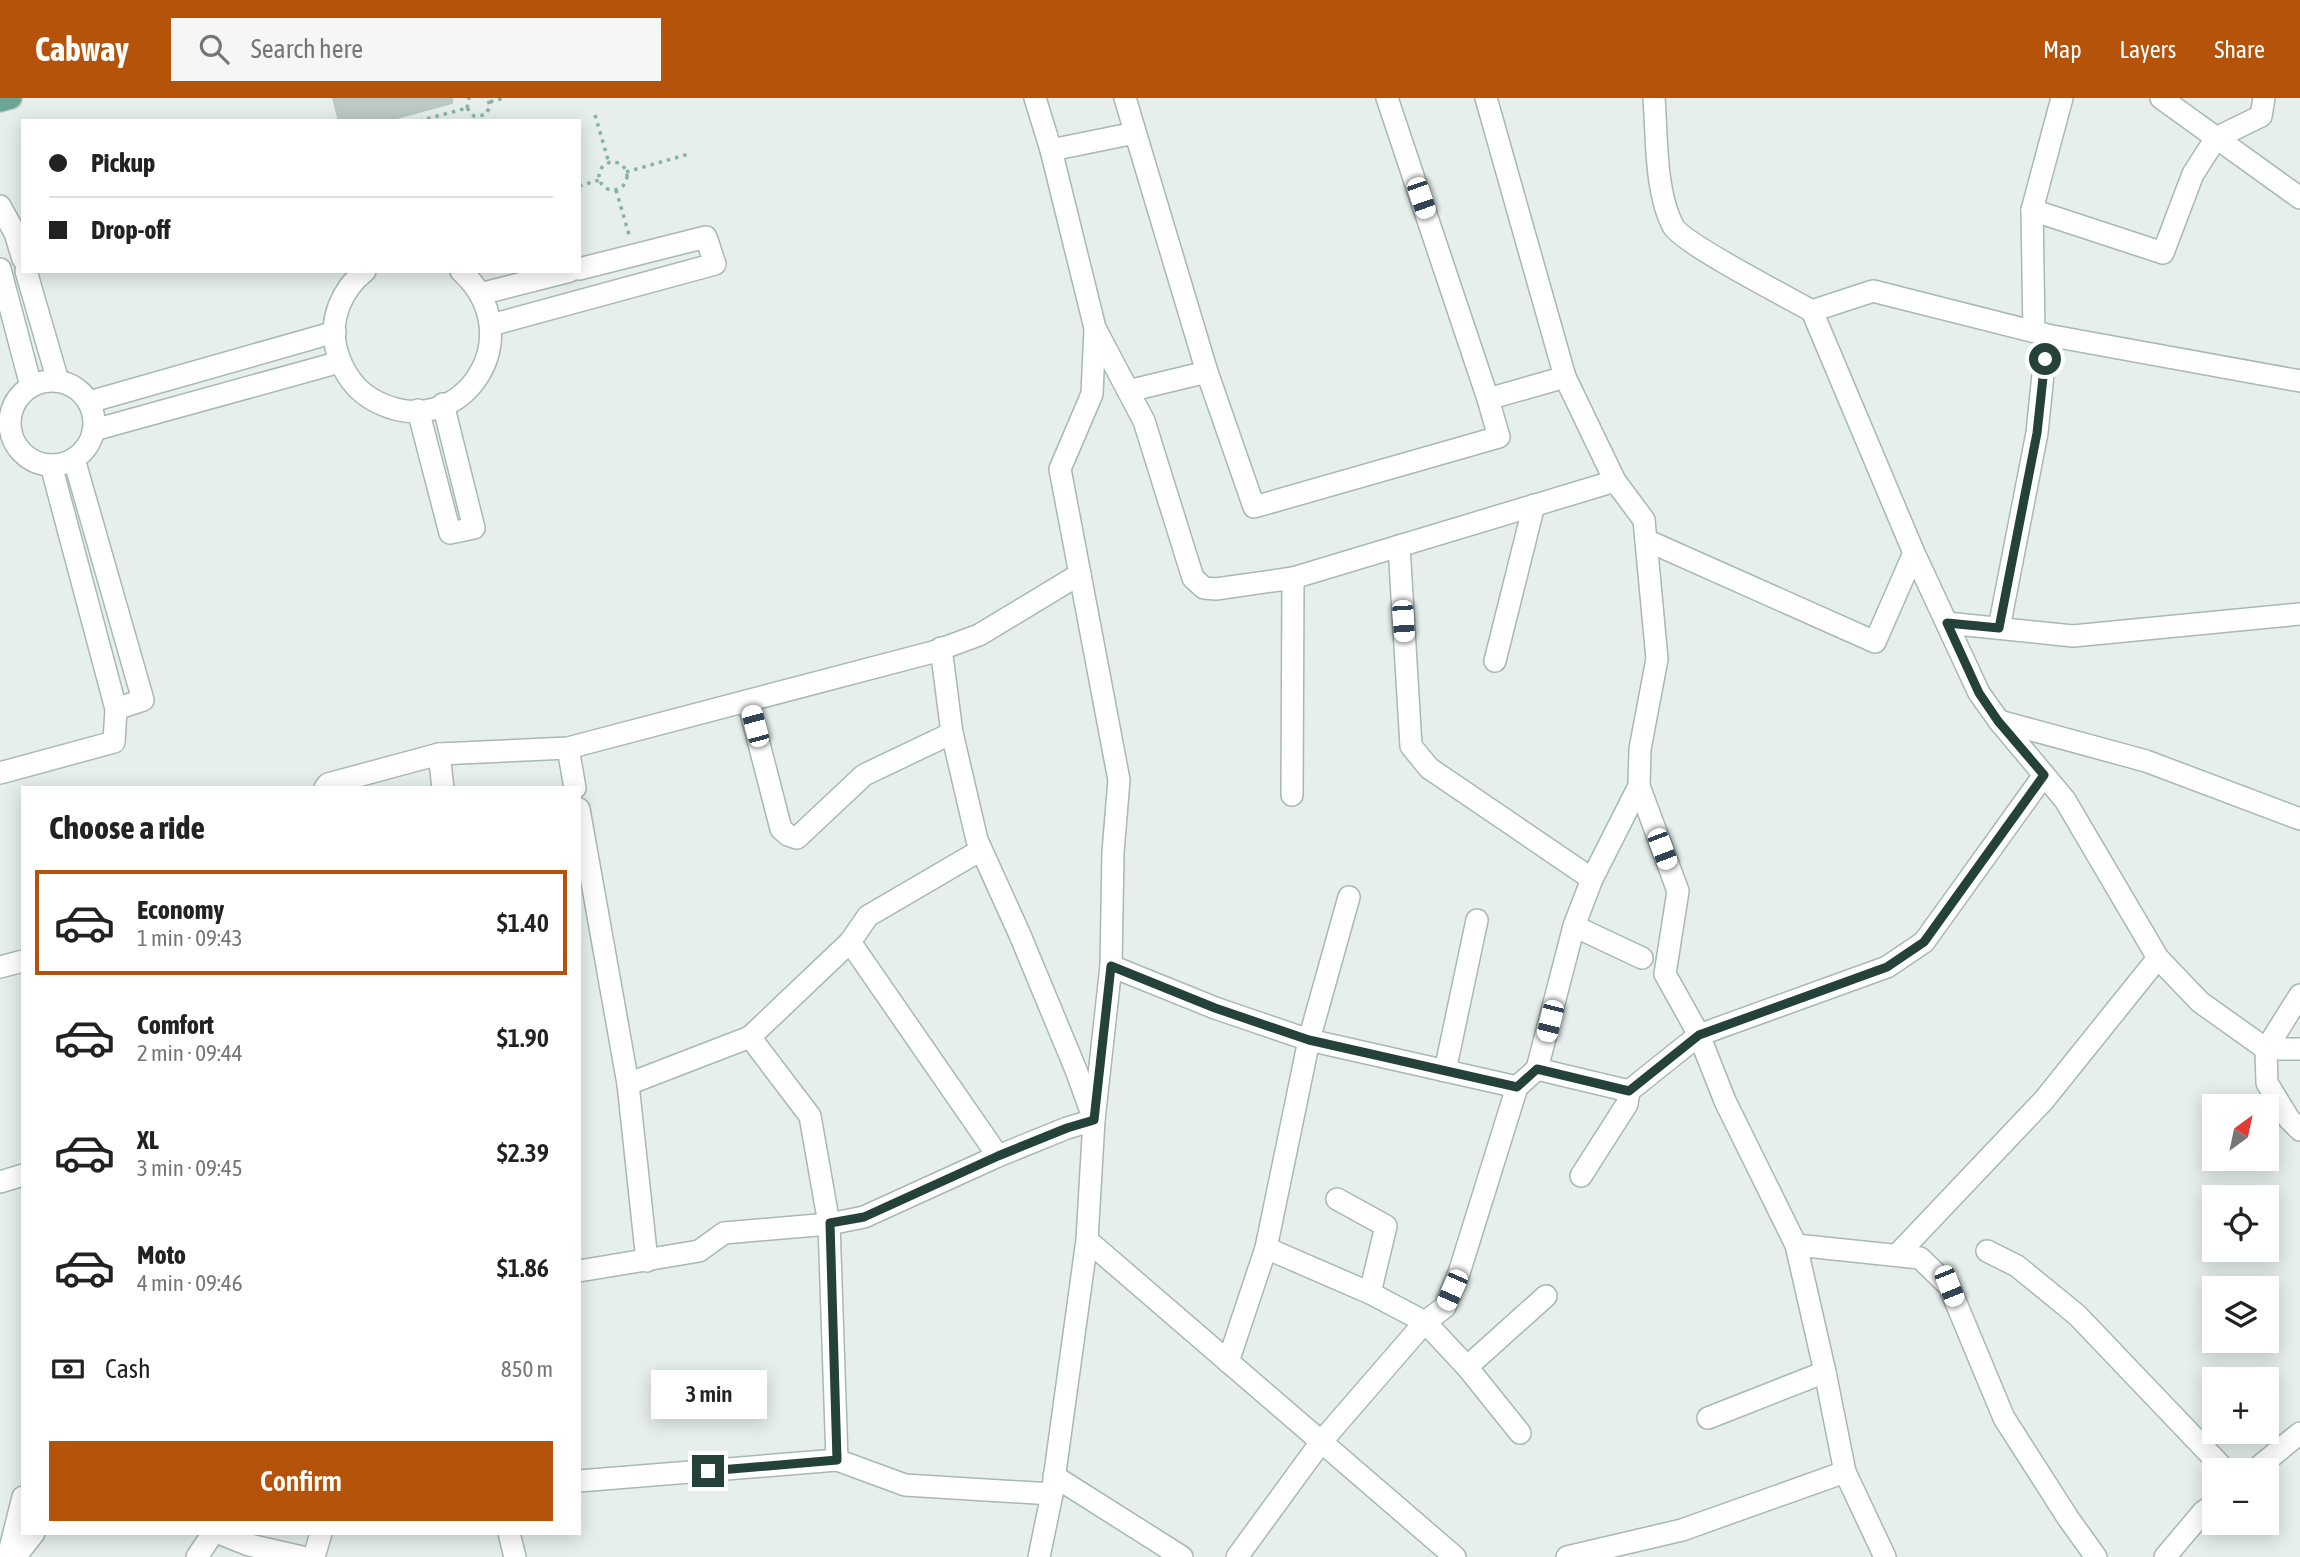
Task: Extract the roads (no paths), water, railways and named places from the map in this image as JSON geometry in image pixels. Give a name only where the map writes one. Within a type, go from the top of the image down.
[{"type":"main road","points":[[0,101],[11,98]]},
{"type":"street","points":[[1035,98],[1051,150],[1095,328],[1144,421],[1193,578],[1204,588],[1216,589],[1293,578],[1615,481]]},
{"type":"street","points":[[1125,98],[1207,372],[1254,507],[1499,437],[1387,98]]},
{"type":"street","points":[[1486,98],[1565,377],[1615,481],[1644,520],[1657,659],[1640,749],[1639,786],[1678,891],[1665,974],[1699,1035],[1725,1101],[1796,1245],[1845,1472],[1885,1557]]},
{"type":"street","points":[[1654,98],[1662,192],[1674,229],[1718,259],[1811,311],[1914,553],[1979,693],[1998,721],[2065,800],[2158,958],[2200,1002],[2266,1049],[2300,1049]]},
{"type":"street","points":[[1999,628],[2037,433],[2040,333],[2032,210],[2062,98]]},
{"type":"street","points":[[2161,98],[2300,198]]},
{"type":"street","points":[[2032,210],[2163,253],[2193,174],[2216,138],[2261,116],[2264,98]]},
{"type":"street","points":[[1051,150],[1135,133]]},
{"type":"street","points":[[0,206],[15,233],[21,252]]},
{"type":"street","points":[[491,324],[715,264],[706,237],[581,268]]},
{"type":"street","points":[[0,269],[31,386]]},
{"type":"street","points":[[27,273],[58,381]]},
{"type":"street","points":[[362,273],[343,297],[335,318],[340,362],[351,382],[368,397],[388,407],[418,410],[432,409],[453,400],[471,386],[483,368],[491,347],[491,324],[486,303],[463,273]]},
{"type":"street","points":[[480,294],[562,273]]},
{"type":"street","points":[[1811,311],[1873,291],[2040,333],[2300,381]]},
{"type":"street","points":[[1039,1557],[1053,1485],[1087,1240],[1094,1120],[1111,966],[1113,852],[1119,780],[1060,469],[1092,394],[1095,328]]},
{"type":"street","points":[[89,402],[335,332]]},
{"type":"street","points":[[94,430],[340,362]]},
{"type":"street","points":[[1128,391],[1207,372]]},
{"type":"street","points":[[1488,399],[1565,377]]},
{"type":"street","points":[[58,381],[77,388],[89,402],[95,418],[94,430],[90,442],[74,459],[51,465],[39,463],[8,447],[10,427],[5,420],[21,393],[42,382],[58,381]]},
{"type":"street","points":[[418,410],[450,533],[474,528],[443,404]]},
{"type":"street","points":[[74,459],[143,700],[116,709]]},
{"type":"street","points":[[0,773],[114,742],[116,709],[51,465]]},
{"type":"street","points":[[1495,661],[1534,505]]},
{"type":"street","points":[[1646,540],[1875,642],[1914,553]]},
{"type":"street","points":[[1399,546],[1411,746],[1429,768],[1592,879]]},
{"type":"street","points":[[326,786],[439,754],[568,748],[942,648],[979,635],[1080,574]]},
{"type":"street","points":[[1292,795],[1293,578]]},
{"type":"street","points":[[1947,623],[2073,636],[2300,614]]},
{"type":"street","points":[[942,648],[951,733],[981,850],[1020,935],[1094,1120]]},
{"type":"street","points":[[748,701],[781,829],[797,838],[864,775],[951,733]]},
{"type":"street","points":[[1998,721],[2146,761],[2300,819]]},
{"type":"street","points":[[568,748],[575,786]]},
{"type":"street","points":[[439,754],[443,786]]},
{"type":"street","points":[[1581,1176],[1627,1104],[1629,1091],[1699,1035],[1887,967],[1924,942],[2044,775]]},
{"type":"street","points":[[1237,1557],[1321,1442],[1425,1322],[1445,1307],[1459,1273],[1517,1087],[1537,1069],[1574,926],[1592,879],[1639,786]]},
{"type":"street","points":[[581,820],[628,1084],[647,1261]]},
{"type":"street","points":[[628,1084],[750,1037],[850,942],[868,916],[981,850]]},
{"type":"street","points":[[1228,1362],[1266,1248],[1309,1040],[1349,897]]},
{"type":"street","points":[[1445,1071],[1477,920]]},
{"type":"street","points":[[1574,926],[1642,958]]},
{"type":"street","points":[[850,942],[998,1156]]},
{"type":"street","points":[[1897,1255],[2044,1100],[2158,958]]},
{"type":"street","points":[[0,967],[21,962]]},
{"type":"street","points":[[1111,966],[1215,1008],[1309,1040],[1517,1087]]},
{"type":"street","points":[[2300,995],[2266,1049],[2267,1083],[2289,1119],[2300,1130]]},
{"type":"street","points":[[750,1037],[810,1116],[830,1223],[837,1460]]},
{"type":"street","points":[[1537,1069],[1629,1091]]},
{"type":"street","points":[[581,1271],[699,1251],[724,1233],[830,1223],[864,1217],[998,1156],[1094,1120]]},
{"type":"street","points":[[0,1182],[21,1176]]},
{"type":"street","points":[[1337,1199],[1385,1226],[1370,1293]]},
{"type":"street","points":[[1087,1240],[1455,1557]]},
{"type":"street","points":[[1796,1245],[1920,1258],[1949,1286],[2004,1418],[2096,1557]]},
{"type":"street","points":[[1266,1248],[1370,1293],[1425,1322],[1520,1433]]},
{"type":"street","points":[[1987,1251],[2017,1266],[2077,1315],[2214,1458]]},
{"type":"street","points":[[1466,1367],[1546,1296]]},
{"type":"street","points":[[1708,1418],[1825,1372]]},
{"type":"street","points":[[2270,1458],[2300,1433]]},
{"type":"street","points":[[581,1481],[837,1460],[905,1485],[1053,1485],[1182,1557]]},
{"type":"street","points":[[1567,1557],[1682,1530],[1845,1472]]},
{"type":"street","points":[[8,1557],[21,1505]]},
{"type":"street","points":[[2165,1557],[2202,1513]]},
{"type":"street","points":[[15,1557],[32,1535]]},
{"type":"street","points":[[197,1557],[212,1535]]},
{"type":"street","points":[[224,1535],[249,1545],[302,1557]]},
{"type":"street","points":[[314,1557],[320,1535]]},
{"type":"street","points":[[510,1535],[515,1557]]}]
